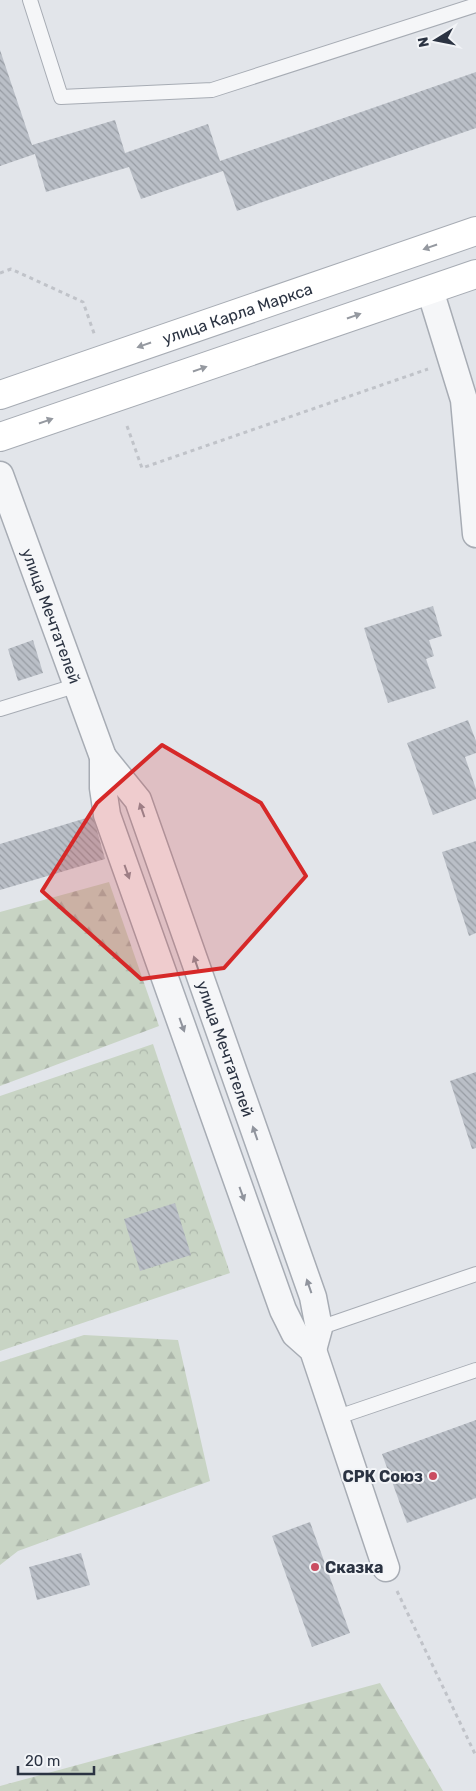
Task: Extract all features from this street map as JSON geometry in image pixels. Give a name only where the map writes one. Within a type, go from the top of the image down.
[{"type":"main road","name":"улица Карла Маркса","points":[[0,395],[476,231]]},
{"type":"main road","points":[[0,437],[476,274]]},
{"type":"street","points":[[430,290],[464,400],[473,465],[476,534]]},
{"type":"street","name":"улица Мечтателей","points":[[0,475],[104,757],[138,800],[313,1296],[316,1339],[335,1418],[386,1568]]},
{"type":"street","name":"улица Мечтателей","points":[[104,757],[103,788],[111,824],[283,1310],[296,1334],[316,1339]]},
{"type":"lane","points":[[30,0],[61,97],[212,90],[476,5]]},
{"type":"lane","points":[[0,709],[78,685]]},
{"type":"lane","points":[[316,1339],[476,1274]]},
{"type":"lane","points":[[335,1418],[476,1370]]},
{"type":"path","points":[[0,273],[11,270],[83,302],[97,341]]},
{"type":"path","points":[[127,426],[142,468],[453,360]]},
{"type":"path","points":[[386,1568],[476,1756]]},
{"type":"highlighted area","points":[[162,745],[261,803],[306,876],[224,968],[141,979],[42,891],[97,803]]},
{"type":"green space","points":[[109,882],[159,1026],[0,1086],[0,912]]},
{"type":"green space","points":[[153,1044],[230,1273],[0,1351],[0,1096]]},
{"type":"green space","points":[[84,1335],[178,1340],[210,1481],[18,1551],[0,1565],[0,1362]]},
{"type":"green space","points":[[380,1683],[443,1791],[0,1791],[0,1786]]},
{"type":"building","points":[[0,50],[32,145],[115,120],[125,153],[208,124],[220,161],[476,72],[476,128],[237,211],[223,171],[141,199],[129,167],[46,192],[35,154],[0,166]]},
{"type":"building","points":[[433,606],[442,636],[429,640],[434,656],[426,659],[436,688],[388,703],[364,628]]},
{"type":"building","points":[[33,640],[43,673],[18,681],[8,649]]},
{"type":"building","points":[[468,720],[476,741],[476,753],[465,757],[476,789],[476,799],[433,815],[407,743]]},
{"type":"building","points":[[93,816],[105,859],[0,890],[0,844]]},
{"type":"building","points":[[476,841],[476,933],[469,936],[442,852]]},
{"type":"building","points":[[476,1072],[476,1148],[472,1149],[450,1081]]},
{"type":"building","points":[[175,1203],[191,1255],[140,1271],[124,1219]]},
{"type":"building","name":"СРК Союз","points":[[476,1420],[476,1498],[407,1523],[382,1454]]},
{"type":"building","points":[[310,1522],[350,1633],[312,1647],[272,1536]]},
{"type":"building","points":[[81,1553],[90,1585],[37,1600],[29,1567]]},
{"type":"place","name":"СРК Союз","points":[[433,1476]]},
{"type":"place","name":"Сказка","points":[[315,1567]]}]
